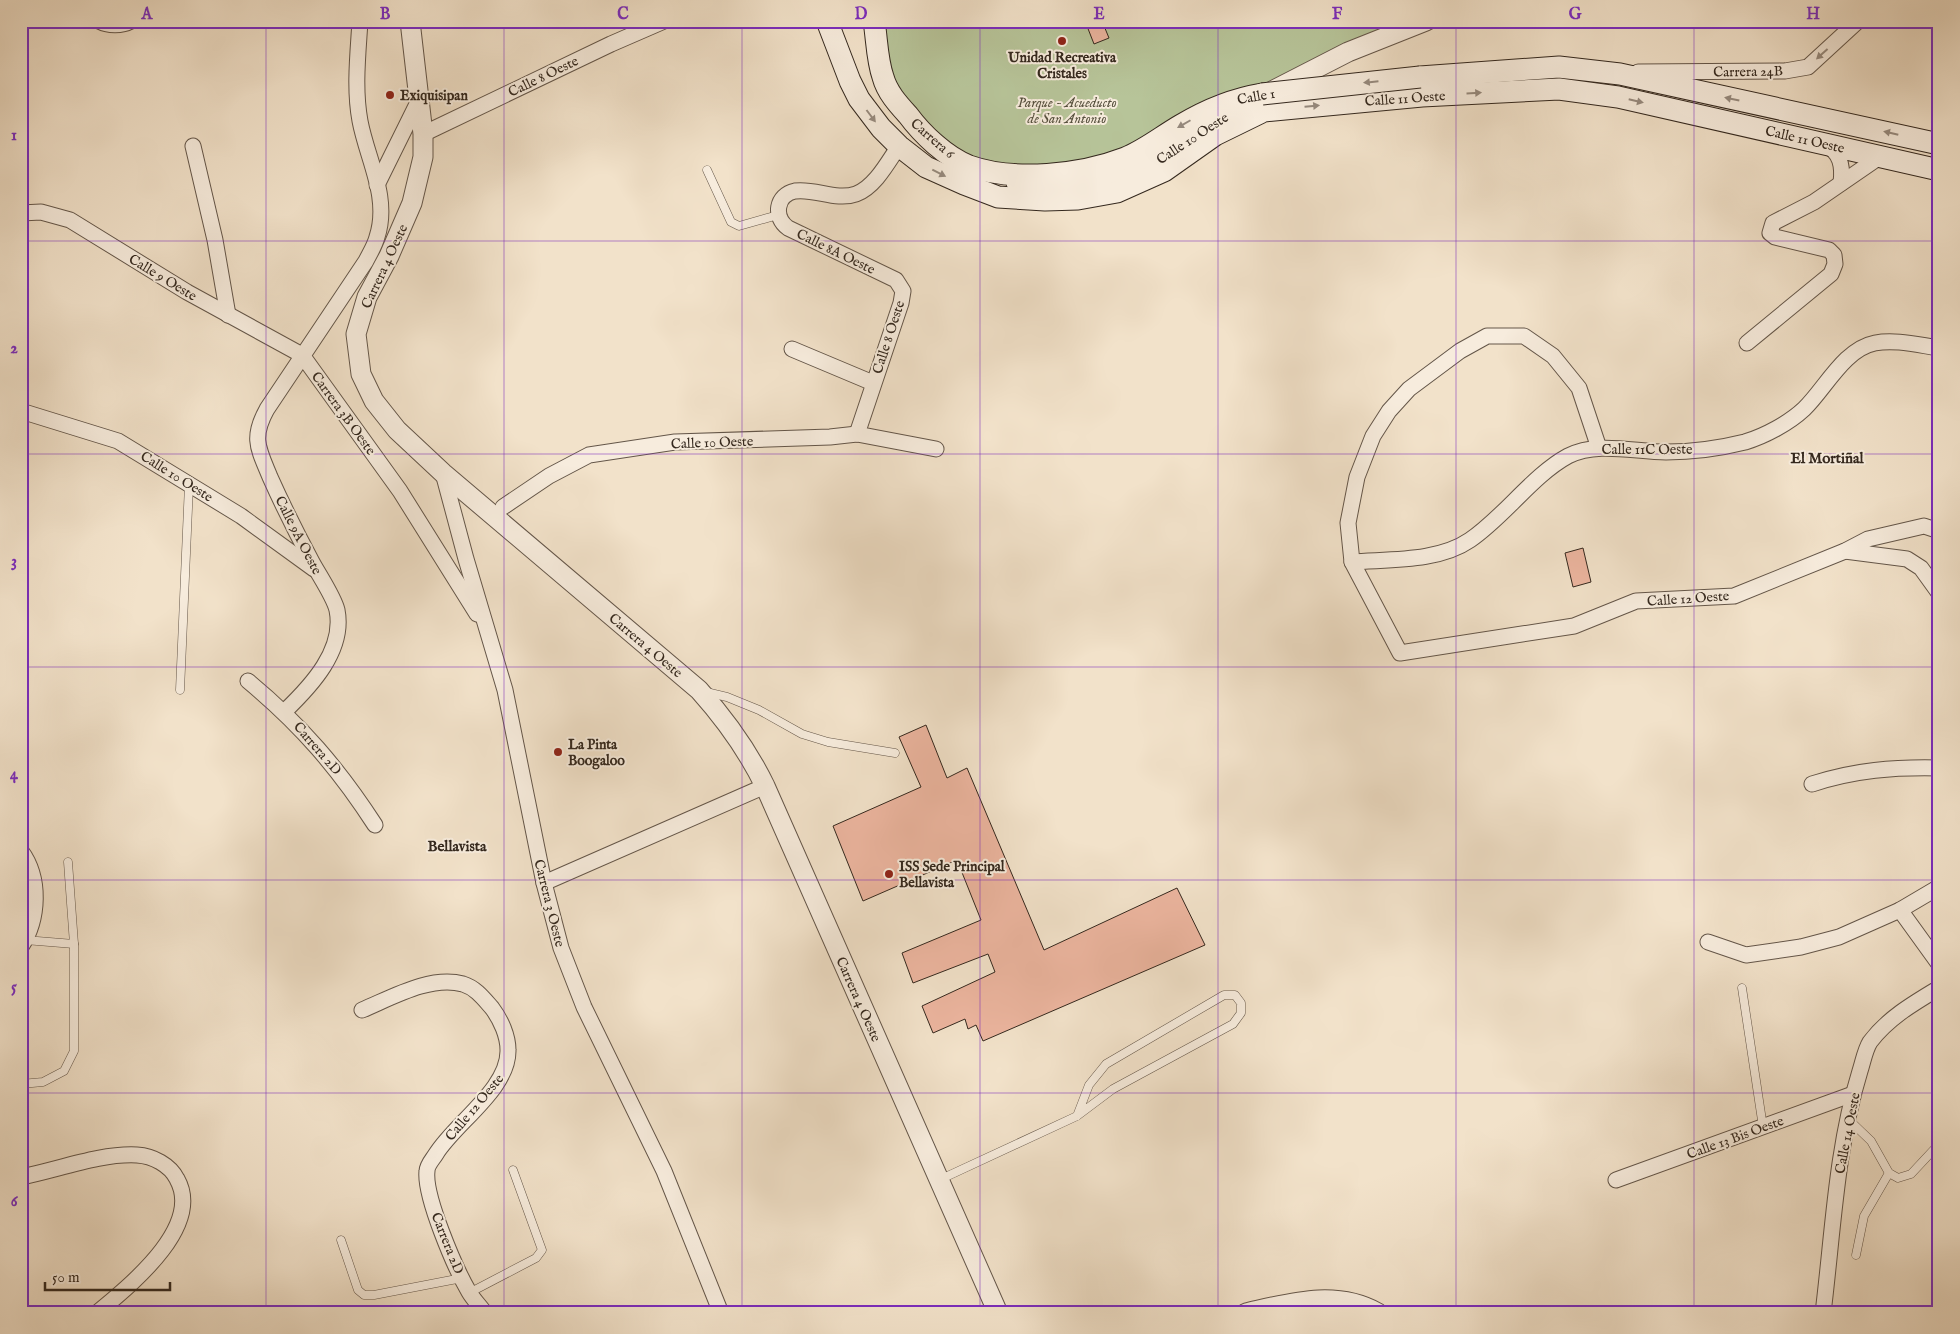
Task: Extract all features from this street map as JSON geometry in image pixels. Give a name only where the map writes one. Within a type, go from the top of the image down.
[{"type":"main road","name":"Carrera 6","points":[[827,21],[859,99],[899,146]]},
{"type":"main road","points":[[834,21],[850,81]]},
{"type":"main road","points":[[865,21],[870,52],[887,86],[899,146]]},
{"type":"main road","name":"Carrera 6","points":[[874,21],[887,86],[917,127],[952,157],[969,166]]},
{"type":"main road","name":"Calle 11 Oeste","points":[[1559,67],[1620,74],[1939,144]]},
{"type":"main road","name":"Calle 1","points":[[969,166],[1003,172],[1044,174],[1075,172],[1126,157],[1199,115],[1242,97],[1420,77],[1559,67]]},
{"type":"main road","name":"Calle 11 Oeste","points":[[899,146],[942,175],[998,196],[1045,200],[1078,198],[1117,192],[1134,186],[1164,171],[1215,135],[1264,111],[1422,96],[1559,89],[1618,97],[1818,142],[1936,173]]},
{"type":"street","points":[[99,21],[104,24],[124,25],[131,21]]},
{"type":"street","points":[[302,354],[366,261],[374,244],[381,212],[377,185],[360,120],[357,71],[360,21]]},
{"type":"street","name":"Carrera 4 Oeste","points":[[410,21],[423,134],[422,157],[412,203],[390,256],[367,297],[356,334],[361,374],[374,400],[397,430],[443,472],[699,690],[723,717],[757,769],[765,786],[998,1313]]},
{"type":"street","name":"Calle 8 Oeste","points":[[423,134],[611,44],[664,21]]},
{"type":"street","name":"Calle 10 Oeste","points":[[969,166],[1001,181],[1044,186],[1076,185],[1114,180],[1165,157],[1219,118],[1348,52],[1426,21]]},
{"type":"street","name":"Carrera 24B","points":[[1620,74],[1647,71],[1785,72],[1808,67],[1858,21]]},
{"type":"street","name":"Calle 10 Oeste","points":[[1264,111],[1348,52]]},
{"type":"street","points":[[377,185],[418,102]]},
{"type":"street","points":[[1818,142],[1830,147],[1839,157],[1843,170],[1842,183]]},
{"type":"street","points":[[193,146],[215,240],[228,315]]},
{"type":"street","points":[[778,215],[780,200],[788,193],[797,191],[847,196],[863,190],[873,181],[899,146]]},
{"type":"street","points":[[1747,343],[1831,274],[1836,264],[1834,255],[1829,250],[1775,237],[1770,233],[1773,223],[1814,202],[1878,158]]},
{"type":"street","name":"Calle 9 Oeste","points":[[21,213],[41,212],[70,220],[228,315],[302,354]]},
{"type":"street","name":"Calle 8A Oeste","points":[[778,215],[782,224],[788,228],[896,280],[903,291]]},
{"type":"street","name":"Calle 8 Oeste","points":[[857,434],[901,303],[903,291]]},
{"type":"street","points":[[1352,562],[1348,523],[1350,503],[1357,476],[1373,436],[1389,411],[1409,389],[1460,351],[1486,336],[1524,336],[1553,356],[1579,388],[1599,448]]},
{"type":"street","name":"Calle 11C Oeste","points":[[1352,562],[1424,556],[1450,550],[1469,540],[1550,470],[1569,456],[1599,448],[1667,452],[1745,442],[1778,427],[1803,410],[1856,351],[1873,343],[1892,342],[1939,348]]},
{"type":"street","name":"Calle 8 Oeste","points":[[792,349],[873,384]]},
{"type":"street","name":"Calle 9A Oeste","points":[[285,711],[304,693],[318,674],[331,654],[336,634],[337,610],[289,519],[259,451],[256,438],[259,424],[302,354]]},
{"type":"street","name":"Carrera 3B Oeste","points":[[302,354],[400,491],[490,635]]},
{"type":"street","name":"Calle 10 Oeste","points":[[21,411],[118,440],[241,516],[317,571]]},
{"type":"street","name":"Calle 10 Oeste","points":[[503,507],[549,476],[589,455],[675,442],[830,437],[857,434],[936,449]]},
{"type":"street","name":"Carrera 3 Oeste","points":[[443,472],[466,559],[490,635],[516,744],[544,883],[561,948],[584,1007],[664,1171],[721,1313]]},
{"type":"street","name":"Calle 12 Oeste","points":[[1352,562],[1400,653],[1574,626],[1636,602],[1734,596],[1845,551],[1868,539],[1924,526],[1939,531]]},
{"type":"street","points":[[1845,551],[1907,559],[1921,568],[1939,593]]},
{"type":"street","name":"Carrera 2D","points":[[248,681],[285,711],[348,784],[375,825]]},
{"type":"street","points":[[1812,784],[1838,775],[1891,767],[1939,768]]},
{"type":"street","points":[[544,883],[765,786]]},
{"type":"street","points":[[21,852],[34,875],[36,894],[32,919],[23,943]]},
{"type":"street","points":[[1708,942],[1746,955],[1839,937],[1900,910],[1939,887]]},
{"type":"street","points":[[1900,910],[1939,964]]},
{"type":"street","name":"Calle 12 Oeste","points":[[362,1010],[410,990],[441,982],[464,984],[480,994],[495,1012],[504,1030],[508,1050],[505,1071],[481,1102],[439,1148],[427,1168]]},
{"type":"street","name":"Calle 14 Oeste","points":[[1823,1313],[1837,1186],[1848,1120],[1853,1094],[1869,1044],[1898,1013],[1939,988]]},
{"type":"street","name":"Calle 13 Bis Oeste","points":[[1616,1180],[1853,1094]]},
{"type":"street","points":[[21,1177],[118,1156],[138,1155],[157,1160],[172,1170],[179,1183],[183,1200],[181,1217],[175,1231],[165,1247],[144,1270],[97,1313]]},
{"type":"street","name":"Carrera 2D","points":[[427,1168],[427,1188],[438,1222],[469,1293],[485,1313]]},
{"type":"street","points":[[1246,1313],[1290,1303],[1339,1299],[1366,1306],[1378,1313]]},
{"type":"lane","points":[[706,170],[731,222],[739,226],[778,215]]},
{"type":"lane","points":[[180,690],[189,483]]},
{"type":"lane","points":[[699,690],[727,697],[759,710],[802,734],[828,742],[895,753]]},
{"type":"lane","points":[[21,1084],[43,1082],[64,1071],[74,1051],[74,944],[68,862]]},
{"type":"lane","points":[[23,943],[74,944]]},
{"type":"lane","points":[[1742,988],[1763,1127]]},
{"type":"lane","points":[[939,1180],[1077,1116],[1114,1089],[1233,1024],[1241,1013],[1241,1003],[1235,995],[1224,995],[1106,1064],[1089,1085],[1077,1116]]},
{"type":"lane","points":[[1848,1120],[1871,1142],[1888,1173],[1898,1178],[1911,1174],[1939,1144]]},
{"type":"lane","points":[[469,1293],[536,1258],[542,1250],[513,1170]]},
{"type":"lane","points":[[1856,1255],[1864,1216],[1888,1173]]},
{"type":"lane","points":[[341,1240],[358,1290],[364,1295],[374,1295],[462,1278]]},
{"type":"green space","name":"Parque - Acueducto de San Antonio","points":[[874,21],[1426,21],[1109,163],[969,166],[891,94]]},
{"type":"building","points":[[1085,21],[1102,21],[1109,38],[1094,44]]},
{"type":"building","points":[[1583,548],[1591,582],[1573,587],[1565,553]]},
{"type":"building","name":"ISS Sede Principal Bellavista","points":[[926,725],[947,778],[967,768],[1044,950],[1177,888],[1205,945],[983,1041],[976,1025],[968,1029],[965,1019],[933,1033],[922,1006],[995,972],[988,954],[913,983],[902,953],[981,920],[957,860],[863,901],[833,826],[921,787],[899,737]]},
{"type":"place","name":"Unidad Recreativa Cristales","points":[[1062,41]]},
{"type":"place","name":"Exiquisipan","points":[[390,95]]},
{"type":"place","name":"La Pinta Boogaloo","points":[[558,752]]},
{"type":"place","name":"ISS Sede Principal Bellavista","points":[[889,874]]},
{"type":"district","name":"El Mortiñal","points":[[1827,458]]},
{"type":"district","name":"Bellavista","points":[[457,846]]}]
